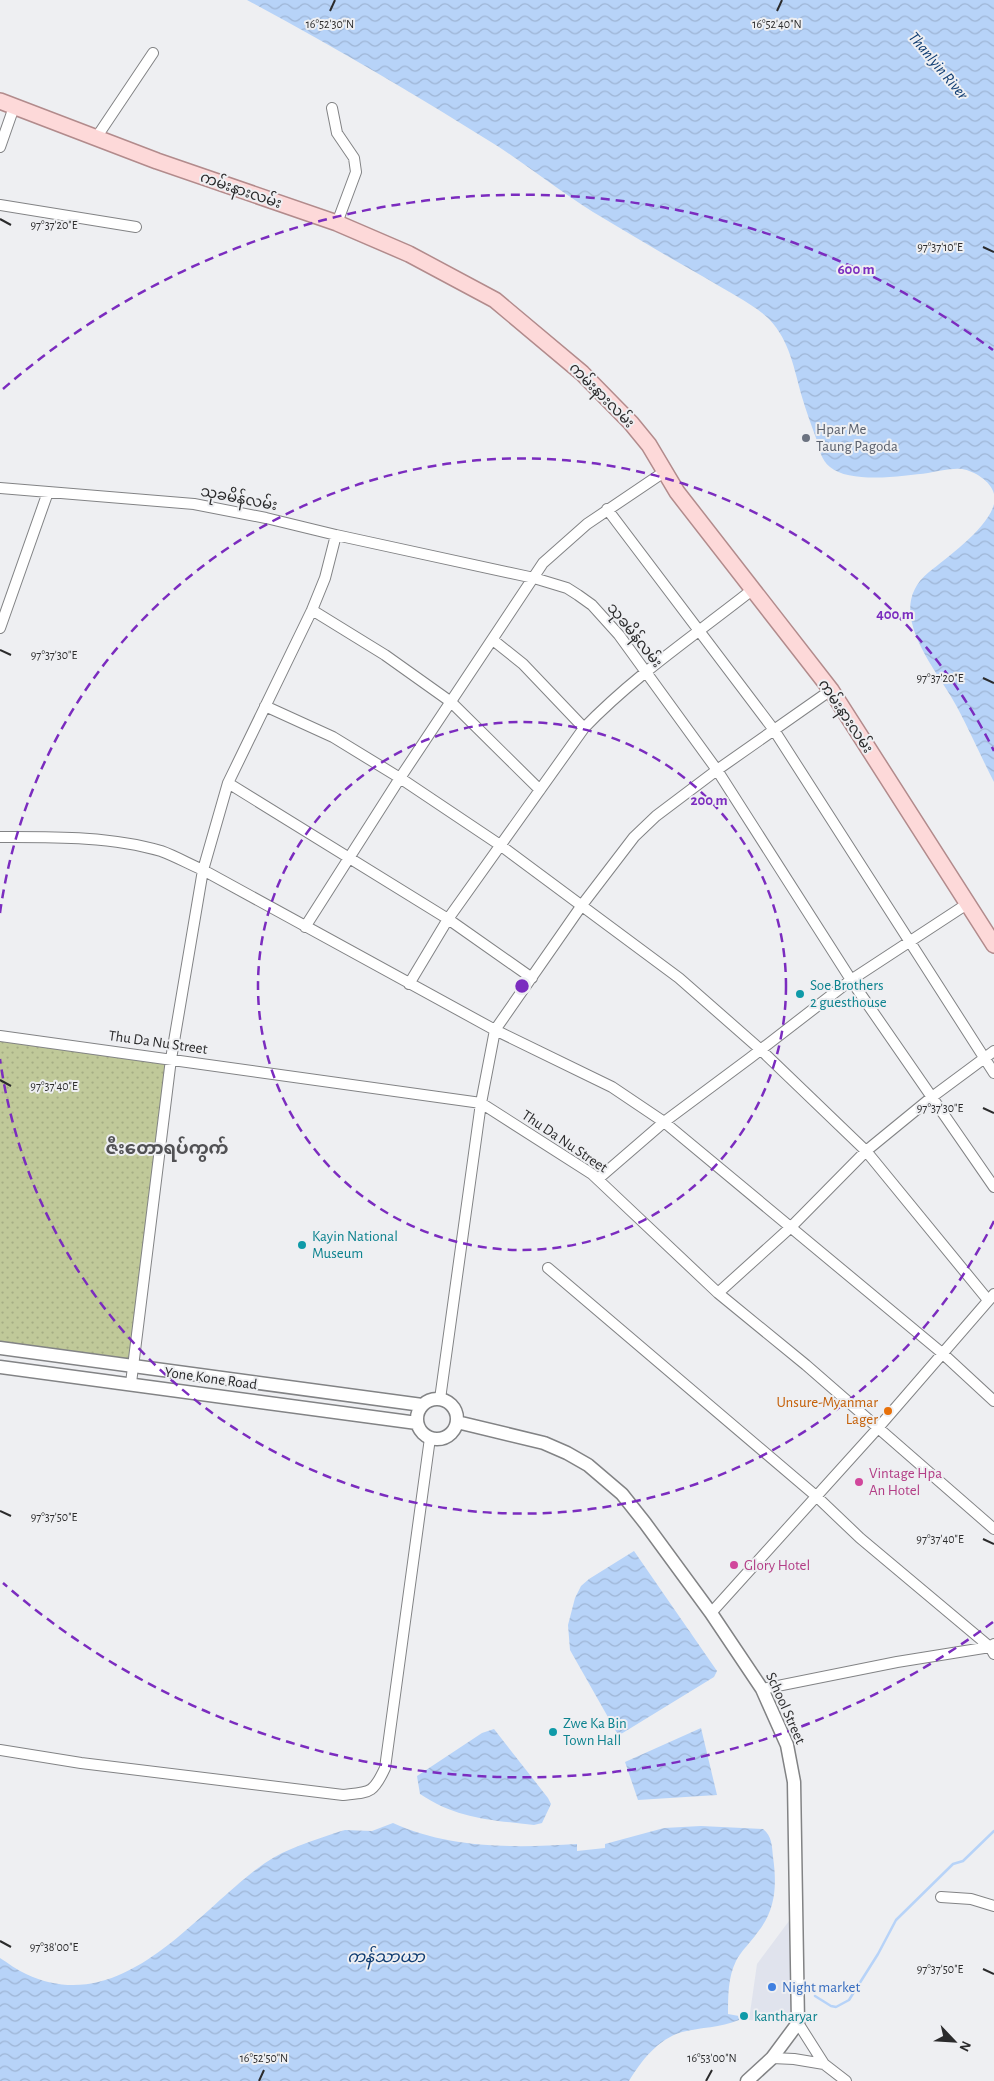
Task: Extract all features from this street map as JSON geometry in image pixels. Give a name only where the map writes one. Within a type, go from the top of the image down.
[{"type":"main road","name":"ကမ်းနားလမ်း","points":[[7,104],[96,138],[337,223],[409,254],[495,300],[582,372],[649,445],[664,472],[752,590],[831,690],[994,945]]},
{"type":"street","points":[[96,138],[153,53]]},
{"type":"street","points":[[0,147],[7,104]]},
{"type":"street","points":[[332,108],[337,133],[354,158],[356,172],[337,223]]},
{"type":"street","points":[[0,205],[136,227]]},
{"type":"street","points":[[305,927],[400,778],[544,563],[558,548],[607,510],[664,472]]},
{"type":"street","name":"သုခမိန်လမ်း","points":[[0,488],[194,504],[266,518],[534,578],[566,588],[592,605],[618,635],[717,770],[851,980],[994,1186]]},
{"type":"street","points":[[1,621],[48,492]]},
{"type":"street","points":[[607,510],[774,730],[994,1073]]},
{"type":"street","points":[[131,1383],[171,1059],[203,870],[228,783],[312,610],[325,578],[336,535]]},
{"type":"street","points":[[409,984],[448,919],[584,728],[646,672],[752,590]]},
{"type":"street","points":[[312,610],[385,655],[451,702],[540,790]]},
{"type":"street","points":[[493,640],[523,664],[584,728]]},
{"type":"street","points":[[440,1398],[481,1103],[495,1030],[582,905],[634,837],[656,816],[717,770],[831,690]]},
{"type":"street","points":[[265,706],[334,738],[400,778],[500,845],[679,978],[761,1050],[866,1151],[991,1297],[878,1428],[711,1613]]},
{"type":"street","points":[[228,783],[448,919],[532,978]]},
{"type":"street","points":[[0,837],[56,837],[136,846],[162,852],[203,870],[495,1030],[612,1087],[664,1122],[942,1353],[994,1401]]},
{"type":"street","points":[[598,1179],[664,1122],[851,980],[968,904]]},
{"type":"street","name":"Thu Da Nu Street","points":[[0,1036],[481,1103],[598,1179],[718,1294],[806,1365],[994,1529]]},
{"type":"street","points":[[718,1294],[791,1227],[866,1151],[932,1097],[994,1052]]},
{"type":"street","points":[[548,1268],[816,1496],[860,1538],[993,1648]]},
{"type":"street","points":[[0,1348],[422,1404]]},
{"type":"street","name":"Yone Kone Road","points":[[0,1367],[131,1383],[417,1423]]},
{"type":"street","points":[[282,1404],[286,1387]]},
{"type":"street","points":[[440,1398],[446,1400],[455,1409],[457,1422],[444,1438],[430,1438],[424,1435],[417,1423],[417,1416],[422,1404],[440,1398]]},
{"type":"street","name":"School Street","points":[[457,1422],[544,1443],[588,1465],[622,1494],[711,1613],[762,1689],[787,1745],[794,1782],[798,2018]]},
{"type":"street","points":[[0,1750],[81,1763],[343,1795],[367,1792],[378,1782],[385,1768],[430,1438]]},
{"type":"street","points":[[762,1689],[897,1662],[993,1648]]},
{"type":"street","points":[[941,1897],[971,1899],[994,1906]]},
{"type":"street","points":[[747,2081],[772,2058],[798,2018],[824,2064],[846,2081]]},
{"type":"street","points":[[772,2058],[794,2059],[824,2064]]},
{"type":"shaded area","name":"Night market","points":[[789,1921],[792,2009],[784,2023],[749,2020],[757,1964]]},
{"type":"green space","points":[[0,1035],[171,1059],[134,1366],[0,1348]]},
{"type":"water","name":"Thanlyin River","points":[[247,0],[994,0],[994,494],[986,481],[981,477],[962,469],[878,478],[850,476],[830,467],[824,461],[821,454],[787,346],[776,328],[762,313],[740,298],[593,212],[499,147],[437,109],[343,53]]},
{"type":"water","points":[[994,504],[994,782],[957,707],[918,640],[912,622],[910,604],[916,587],[929,572],[976,532],[984,523]]},
{"type":"water","points":[[634,1551],[717,1671],[714,1677],[621,1734],[617,1733],[570,1650],[568,1625],[575,1598],[581,1586]]},
{"type":"water","points":[[701,1728],[717,1795],[638,1800],[625,1762]]},
{"type":"water","points":[[494,1729],[548,1798],[551,1804],[542,1823],[534,1825],[475,1817],[447,1809],[420,1794],[417,1776],[482,1733]]},
{"type":"water","name":"ကန်သာယာ","points":[[393,1823],[415,1832],[460,1842],[507,1846],[577,1844],[577,1851],[605,1848],[605,1844],[664,1828],[701,1826],[763,1829],[770,1838],[772,1845],[775,1877],[774,1897],[763,1924],[738,1957],[731,1973],[728,2014],[739,2016],[739,2020],[725,2025],[689,2030],[673,2035],[651,2052],[629,2081],[0,2081],[0,1958],[26,1974],[62,1984],[95,1983],[126,1972],[156,1954],[239,1883],[265,1863],[282,1853],[345,1830],[372,1831]]},
{"type":"waterway","points":[[815,1996],[836,2007],[849,2000],[878,1954],[896,1920],[953,1864],[963,1861],[994,1831]]},
{"type":"place","name":"Hpar Me Taung Pagoda","points":[[806,438]]},
{"type":"place","name":"Soe Brothers 2 guesthouse","points":[[800,994]]},
{"type":"place","name":"Kayin National Museum","points":[[302,1245]]},
{"type":"place","name":"Unsure-Myanmar Lager","points":[[888,1411]]},
{"type":"place","name":"Vintage Hpa An Hotel","points":[[859,1482]]},
{"type":"place","name":"Glory Hotel","points":[[734,1565]]},
{"type":"place","name":"Zwe Ka Bin Town Hall","points":[[553,1732]]},
{"type":"place","name":"Night market","points":[[772,1987]]},
{"type":"place","name":"kantharyar","points":[[744,2016]]},
{"type":"district","name":"ဇီးတောရပ်ကွက်","points":[[167,1148]]}]
